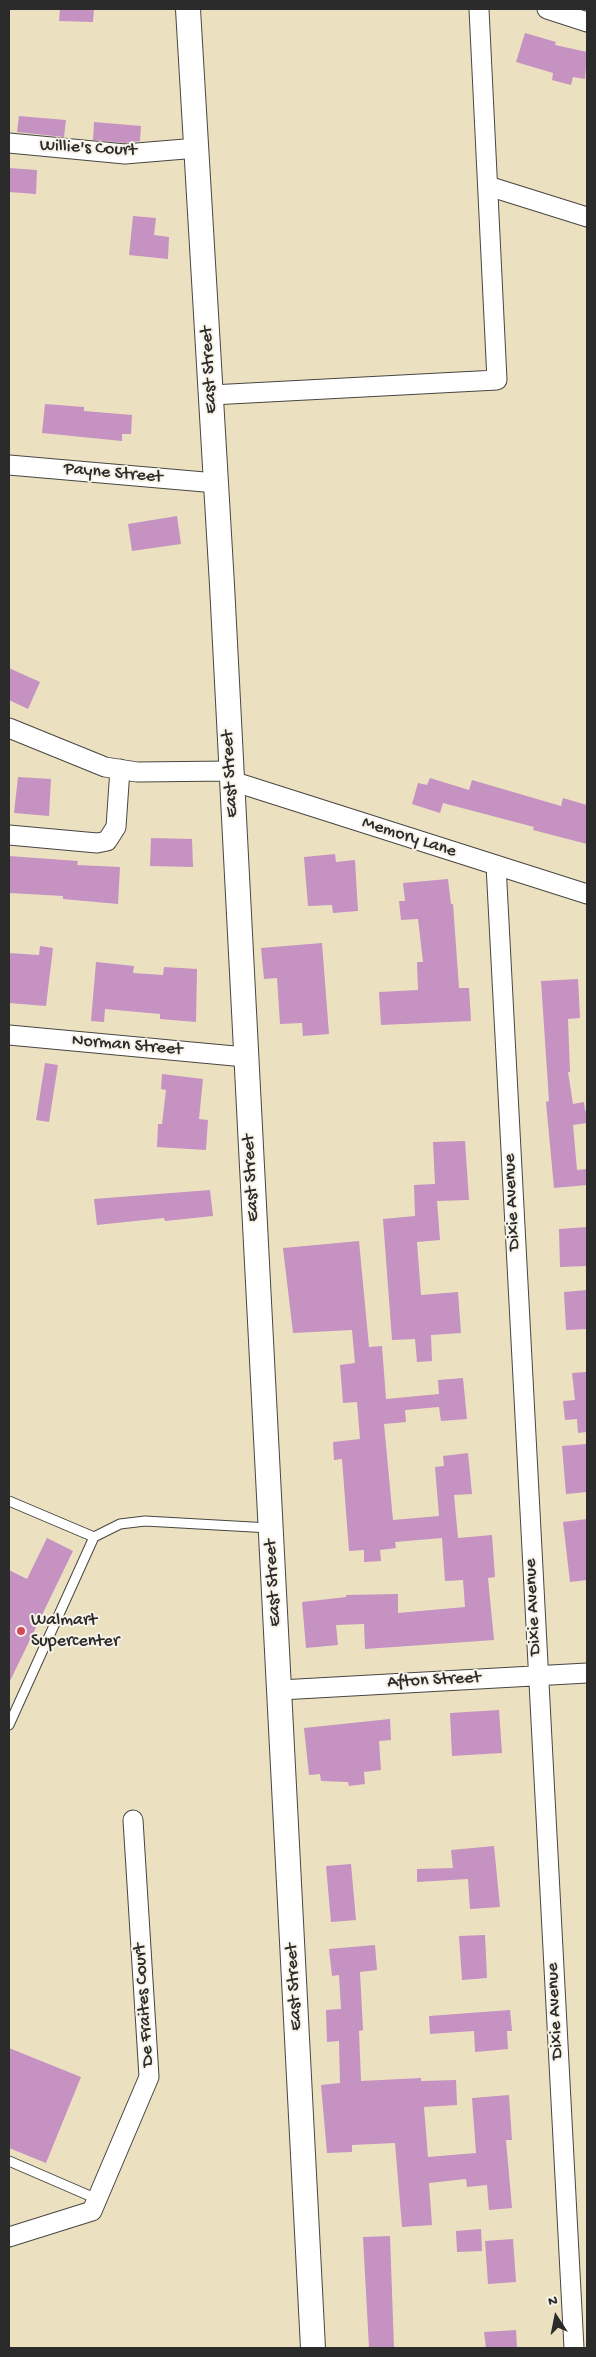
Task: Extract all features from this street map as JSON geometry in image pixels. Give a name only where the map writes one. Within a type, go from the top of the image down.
[{"type":"street","name":"East Street","points":[[188,9],[216,483],[313,2348]]},
{"type":"street","points":[[211,395],[497,380],[479,9]]},
{"type":"street","points":[[547,9],[587,22]]},
{"type":"street","name":"Willie's Court","points":[[9,143],[125,154],[197,148]]},
{"type":"street","points":[[488,186],[587,217]]},
{"type":"street","name":"Payne Street","points":[[9,465],[216,483]]},
{"type":"street","name":"Memory Lane","points":[[9,728],[105,767],[137,772],[231,776],[587,894]]},
{"type":"street","points":[[9,835],[97,843],[107,841],[116,827],[120,770]]},
{"type":"street","name":"Dixie Avenue","points":[[496,865],[574,2348]]},
{"type":"street","name":"Norman Street","points":[[9,1035],[245,1057]]},
{"type":"street","name":"Afton Street","points":[[280,1690],[587,1673]]},
{"type":"street","name":"De Fraites Court","points":[[9,2238],[92,2211],[149,2077],[133,1820]]},
{"type":"lane","points":[[9,1501],[94,1537]]},
{"type":"lane","points":[[9,1725],[94,1537],[120,1524],[145,1521],[271,1528]]},
{"type":"lane","points":[[9,2161],[96,2199]]},
{"type":"building","points":[[60,9],[94,9],[93,22],[59,21]]},
{"type":"building","points":[[525,33],[556,42],[555,45],[587,52],[585,79],[573,77],[571,85],[552,80],[553,73],[516,62]]},
{"type":"building","points":[[19,116],[66,120],[64,137],[17,132]]},
{"type":"building","points":[[94,122],[141,126],[140,141],[125,143],[93,140]]},
{"type":"building","points":[[9,168],[37,170],[36,194],[9,192]]},
{"type":"building","points":[[133,216],[156,218],[154,235],[169,237],[168,259],[129,255]]},
{"type":"building","points":[[45,404],[84,407],[84,411],[132,415],[131,434],[122,434],[122,441],[42,433]]},
{"type":"building","points":[[177,516],[181,544],[132,551],[128,524]]},
{"type":"building","points":[[9,668],[40,682],[28,709],[9,700]]},
{"type":"building","points":[[18,777],[51,779],[49,816],[14,813]]},
{"type":"building","points":[[430,778],[469,790],[472,780],[561,806],[563,798],[587,805],[587,844],[533,830],[534,827],[443,803],[440,813],[412,804],[418,783],[427,785]]},
{"type":"building","points":[[151,838],[192,839],[193,867],[150,866]]},
{"type":"building","points":[[335,854],[336,862],[355,860],[358,911],[333,913],[332,905],[308,906],[304,857]]},
{"type":"building","points":[[9,856],[78,861],[77,865],[120,867],[118,904],[63,899],[63,896],[9,893]]},
{"type":"building","points":[[448,879],[451,904],[453,904],[459,988],[469,988],[471,1021],[381,1025],[379,992],[418,990],[417,962],[423,962],[418,919],[401,920],[399,901],[405,901],[403,883]]},
{"type":"building","points":[[322,943],[329,1034],[303,1036],[302,1023],[280,1024],[277,978],[264,979],[261,948]]},
{"type":"building","points":[[40,946],[53,948],[46,1006],[9,1003],[9,953],[39,955]]},
{"type":"building","points":[[96,962],[134,966],[133,973],[163,975],[164,967],[197,969],[196,1022],[160,1019],[160,1014],[105,1009],[104,1022],[91,1021]]},
{"type":"building","points":[[578,979],[580,1018],[568,1019],[570,1072],[568,1072],[573,1104],[584,1102],[585,1111],[587,1110],[587,1123],[573,1125],[577,1170],[587,1169],[587,1185],[554,1188],[546,1102],[549,1101],[541,981]]},
{"type":"building","points":[[45,1063],[58,1065],[49,1122],[36,1120]]},
{"type":"building","points":[[162,1074],[203,1079],[199,1119],[208,1120],[206,1150],[157,1147],[158,1124],[162,1124],[166,1090],[161,1089]]},
{"type":"building","points":[[465,1141],[469,1200],[437,1201],[440,1240],[417,1242],[421,1295],[458,1292],[461,1333],[431,1335],[432,1361],[417,1362],[415,1339],[392,1340],[383,1219],[415,1216],[414,1185],[435,1184],[433,1142]]},
{"type":"building","points":[[210,1190],[213,1216],[165,1221],[164,1218],[97,1225],[94,1199]]},
{"type":"building","points":[[587,1227],[587,1266],[560,1267],[559,1229]]},
{"type":"building","points":[[359,1241],[369,1347],[382,1346],[386,1399],[439,1394],[438,1380],[463,1378],[467,1419],[441,1421],[439,1407],[405,1410],[406,1422],[384,1424],[393,1520],[439,1516],[435,1467],[444,1466],[443,1456],[468,1453],[472,1494],[454,1495],[458,1538],[492,1535],[495,1577],[488,1578],[494,1640],[365,1649],[364,1624],[336,1625],[338,1645],[306,1648],[302,1602],[346,1597],[346,1595],[398,1594],[398,1613],[465,1607],[463,1580],[445,1581],[442,1538],[395,1542],[396,1548],[380,1550],[381,1561],[364,1562],[364,1550],[349,1551],[342,1459],[334,1460],[333,1442],[360,1439],[357,1402],[343,1403],[340,1365],[355,1363],[352,1330],[293,1333],[283,1248]]},
{"type":"building","points":[[587,1290],[587,1329],[566,1330],[564,1292]]},
{"type":"building","points":[[587,1372],[587,1432],[578,1433],[577,1419],[565,1420],[563,1401],[575,1400],[572,1373]]},
{"type":"building","points":[[587,1444],[587,1492],[566,1494],[562,1446]]},
{"type":"building","points":[[587,1519],[587,1580],[570,1582],[563,1522]]},
{"type":"building","name":"Walmart Supercenter","points":[[47,1538],[73,1551],[9,1683],[9,1570],[27,1579]]},
{"type":"building","points":[[499,1710],[502,1753],[452,1756],[450,1713]]},
{"type":"building","points":[[390,1719],[391,1740],[379,1741],[381,1770],[364,1772],[365,1784],[349,1786],[348,1782],[321,1781],[320,1774],[309,1775],[304,1728]]},
{"type":"building","points":[[494,1846],[500,1907],[470,1909],[468,1879],[417,1882],[417,1869],[453,1868],[451,1850]]},
{"type":"building","points":[[351,1864],[356,1920],[331,1922],[326,1866]]},
{"type":"building","points":[[485,1935],[487,1978],[462,1980],[459,1936]]},
{"type":"building","points":[[375,1945],[377,1970],[360,1972],[363,2030],[359,2031],[361,2081],[421,2078],[421,2081],[456,2080],[457,2105],[424,2107],[428,2157],[476,2153],[472,2098],[509,2095],[512,2140],[506,2140],[512,2208],[489,2210],[487,2185],[467,2187],[466,2179],[429,2183],[432,2225],[402,2227],[395,2143],[352,2145],[352,2152],[327,2153],[321,2085],[340,2083],[339,2041],[327,2042],[326,2010],[341,2009],[339,1975],[332,1976],[329,1949]]},
{"type":"building","points":[[510,2010],[512,2031],[507,2031],[508,2049],[475,2052],[474,2031],[430,2034],[429,2016]]},
{"type":"building","points":[[9,2048],[81,2077],[46,2163],[9,2148]]},
{"type":"building","points":[[481,2229],[482,2251],[457,2252],[456,2231]]},
{"type":"building","points":[[390,2236],[394,2348],[369,2348],[363,2237]]},
{"type":"building","points":[[513,2239],[516,2282],[488,2284],[485,2241]]},
{"type":"building","points":[[516,2330],[517,2348],[486,2348],[484,2332]]},
{"type":"place","name":"Walmart Supercenter","points":[[21,1631]]}]
